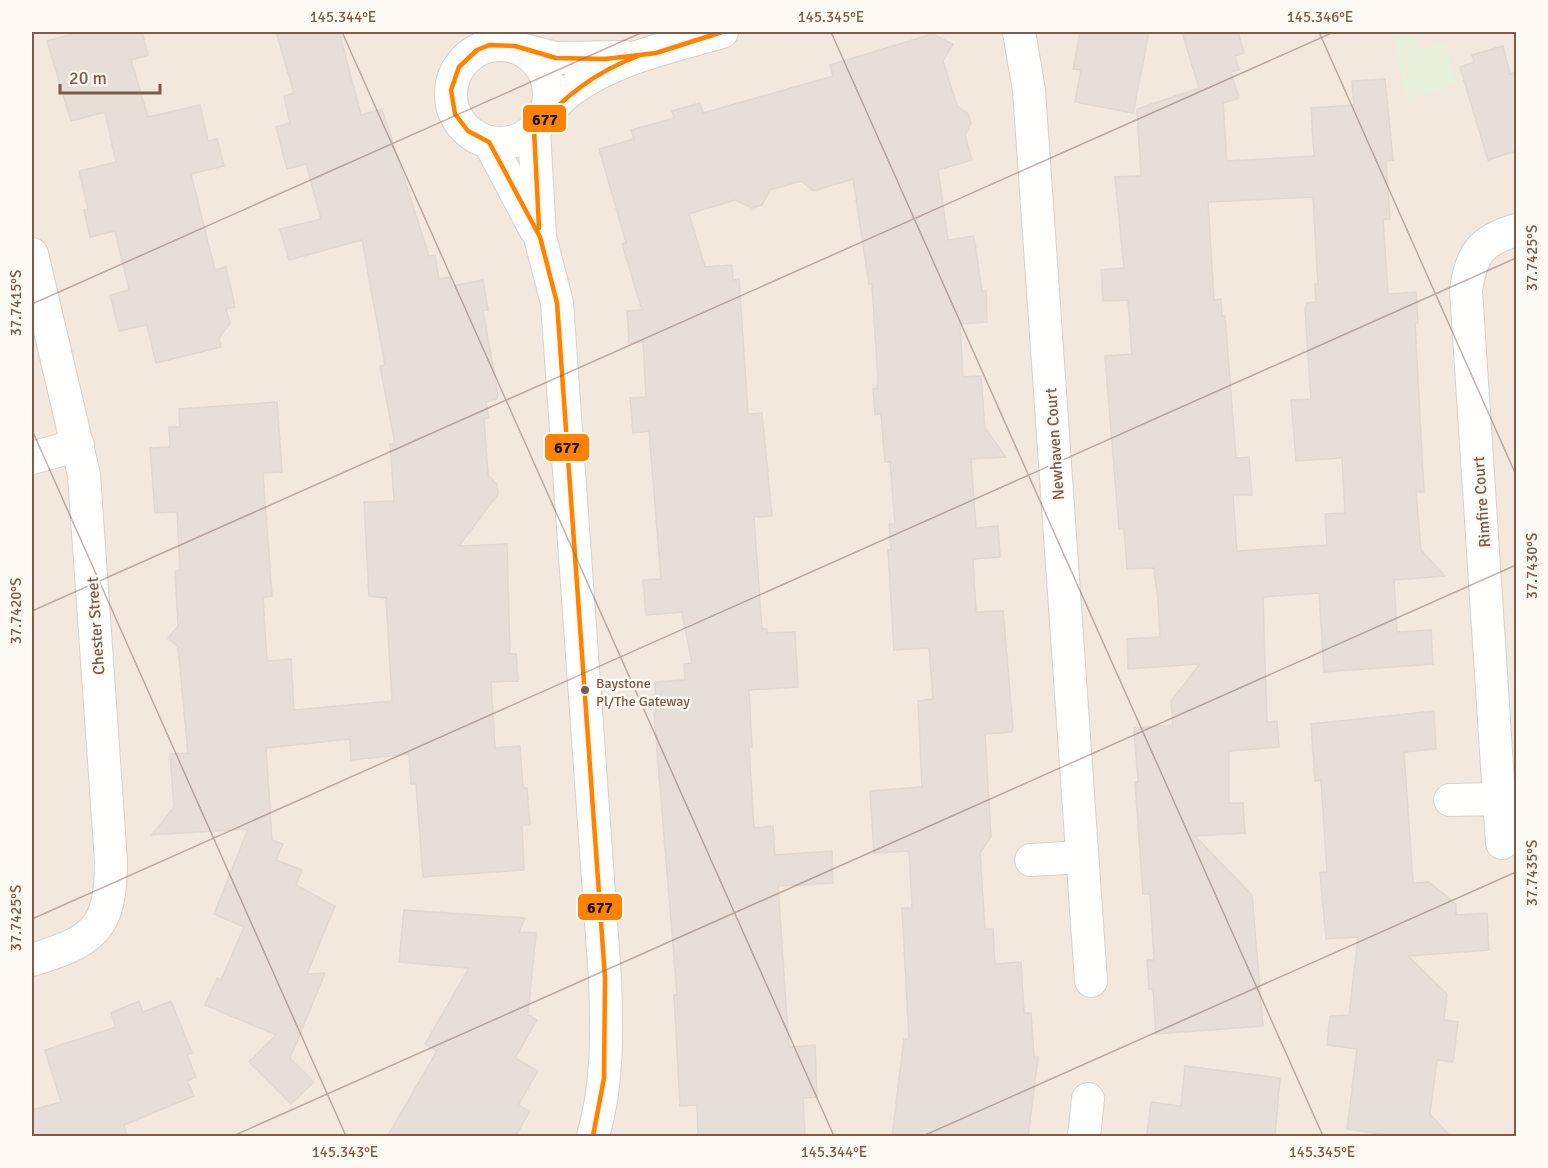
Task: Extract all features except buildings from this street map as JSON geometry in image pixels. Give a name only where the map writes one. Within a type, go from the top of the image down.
[{"type":"street","points":[[635,57],[556,58],[510,42],[490,45],[475,51],[462,46],[450,93],[453,109],[460,124],[473,135],[489,142],[505,143],[520,139],[570,91],[635,57],[722,32]]},
{"type":"street","name":"Newhaven Court","points":[[1019,32],[1031,121],[1091,981]]},
{"type":"street","points":[[510,42],[536,59],[545,72],[549,86],[549,102],[539,123],[540,237]]},
{"type":"street","points":[[489,142],[540,237],[557,303],[605,978],[607,1032],[604,1082],[593,1137]]},
{"type":"street","name":"Rimfire Court","points":[[1502,843],[1466,290],[1472,264],[1483,246],[1493,237],[1516,230]]},
{"type":"street","name":"Chester Street","points":[[32,254],[78,445],[87,511],[111,886],[102,919],[87,939],[32,960]]},
{"type":"street","points":[[32,458],[78,445]]},
{"type":"street","points":[[1450,800],[1499,799]]},
{"type":"street","points":[[1031,860],[1082,857]]},
{"type":"street","points":[[1084,1137],[1088,1100]]},
{"type":"shaded area","points":[[32,32],[1516,32],[1516,1136],[32,1136]]},
{"type":"green space","points":[[1392,32],[1414,32],[1419,50],[1445,43],[1457,84],[1406,99]]},
{"type":"transit line","name":"677","points":[[593,1136],[604,1078],[605,978],[557,303],[540,237],[489,142],[468,131],[455,114],[451,90],[459,67],[477,50],[489,45],[515,46],[556,58],[605,59],[656,53],[722,32]]},
{"type":"transit line","name":"677","points":[[539,228],[534,130],[557,106],[594,77],[638,56]]},
{"type":"place","name":"Baystone Pl/The Gateway","points":[[585,690]]}]
